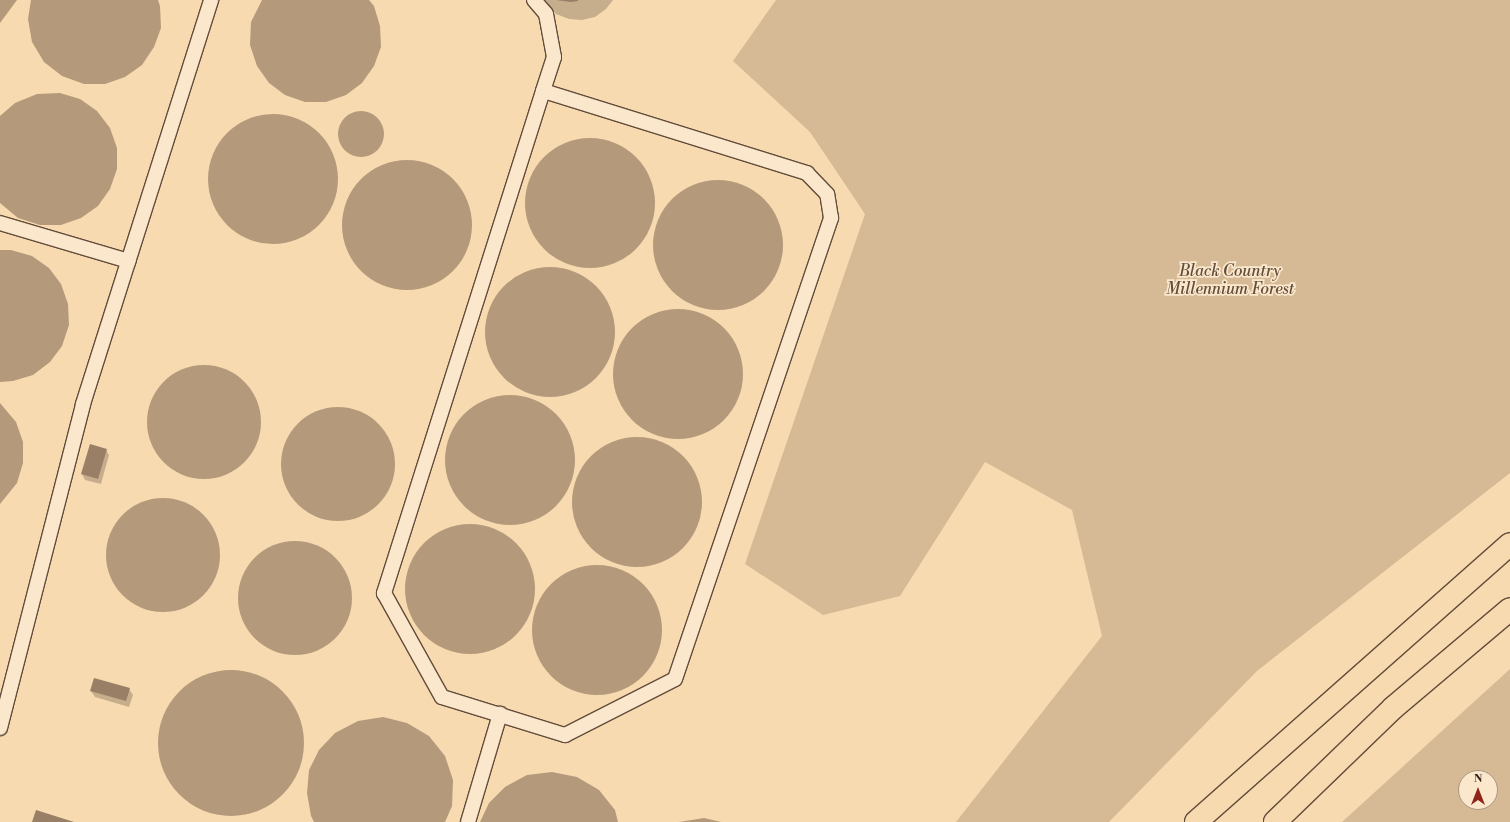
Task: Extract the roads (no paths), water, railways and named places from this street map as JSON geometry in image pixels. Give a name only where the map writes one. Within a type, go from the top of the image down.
[{"type":"highway","points":[[1196,822],[1510,544]]},
{"type":"highway","points":[[1275,822],[1393,708],[1510,609]]},
{"type":"lane","points":[[0,728],[83,404],[211,0]]},
{"type":"lane","points":[[534,0],[546,14],[554,57],[543,91],[384,592],[442,697],[565,735],[675,679],[831,218],[827,194],[806,173],[543,91]]},
{"type":"lane","points":[[0,223],[128,261]]},
{"type":"lane","points":[[468,822],[500,714]]},
{"type":"park label","name":"Black Country Millennium Forest","points":[[1230,280]]}]
